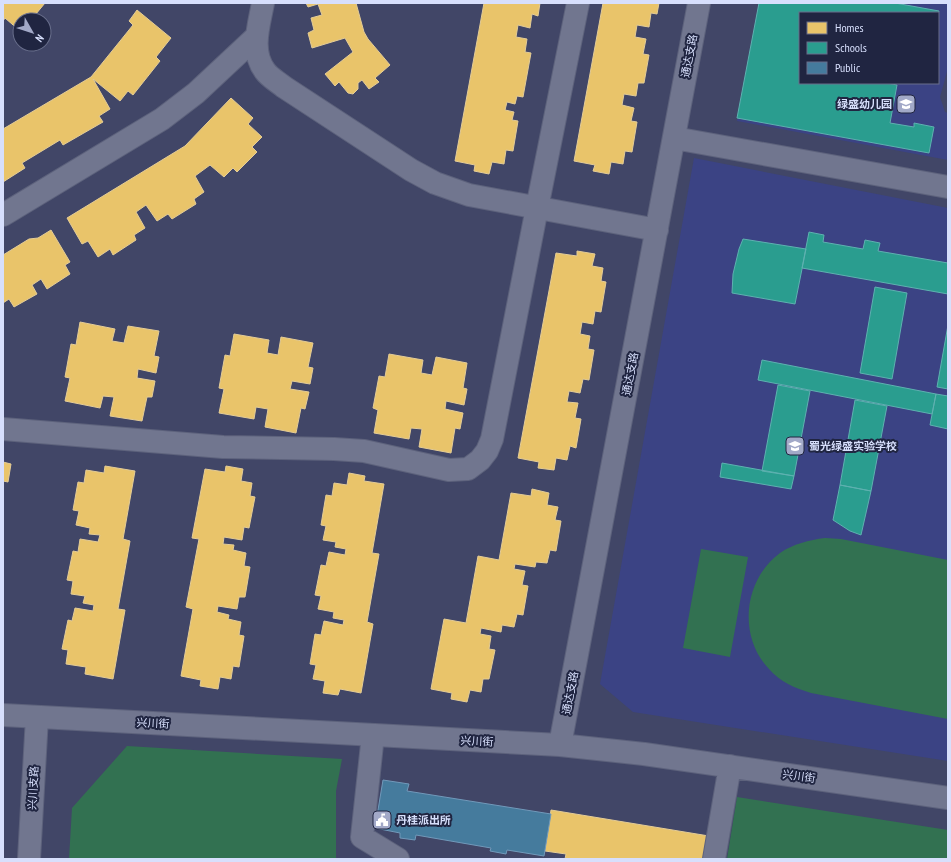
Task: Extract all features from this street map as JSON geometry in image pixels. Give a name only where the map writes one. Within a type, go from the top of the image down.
[{"type":"street","points":[[263,3],[256,48],[259,60],[265,72]]},
{"type":"street","points":[[3,429],[223,447],[364,451],[449,470],[468,469],[480,460],[487,451],[492,439],[578,3]]},
{"type":"street","name":"通达支路","points":[[560,745],[699,3]]},
{"type":"street","points":[[3,216],[162,119],[196,93],[257,36]]},
{"type":"street","points":[[217,74],[237,66],[252,67],[265,72],[291,91],[411,170],[436,183],[469,195],[657,230]]},
{"type":"street","points":[[674,138],[948,187]]},
{"type":"street","name":"兴川街","points":[[3,715],[560,745],[644,754],[948,798]]},
{"type":"street","name":"兴川支路","points":[[29,859],[37,717]]},
{"type":"street","points":[[373,735],[362,837],[398,859]]},
{"type":"street","points":[[714,859],[730,766]]},
{"type":"shaded area","points":[[759,3],[948,3],[948,68],[940,97],[945,112],[948,113],[948,160],[737,121]]},
{"type":"shaded area","name":"蜀光绿盛实验学校","points":[[694,158],[948,208],[948,761],[633,712],[600,684]]},
{"type":"green space","points":[[825,538],[841,539],[948,560],[948,719],[805,691],[778,678],[759,656],[752,641],[749,625],[749,609],[752,593],[758,578],[768,564],[780,553],[790,547]]},
{"type":"green space","points":[[701,549],[748,557],[730,657],[683,648]]},
{"type":"green space","points":[[127,746],[342,759],[336,791],[336,859],[69,859],[72,808]]},
{"type":"green space","points":[[737,797],[948,830],[948,859],[727,859]]},
{"type":"building: Homes","points":[[3,3],[45,3],[38,12],[12,12],[12,24],[5,18],[3,21]]},
{"type":"building: Homes","points":[[306,3],[356,3],[364,32],[390,65],[375,78],[379,82],[369,89],[362,80],[358,83],[358,89],[353,94],[348,93],[339,82],[335,86],[325,74],[353,52],[345,38],[312,48],[308,33],[314,30],[311,18],[322,15],[318,4],[308,7]]},
{"type":"building: Homes","points":[[484,3],[540,3],[538,16],[532,14],[530,28],[518,25],[516,37],[527,39],[525,52],[531,53],[523,97],[517,96],[515,104],[507,102],[505,110],[514,112],[512,120],[518,121],[513,151],[506,150],[504,164],[492,162],[489,174],[474,171],[475,165],[455,161]]},
{"type":"building: Homes","points":[[603,3],[659,3],[657,14],[651,13],[649,27],[637,25],[635,37],[646,39],[643,54],[649,55],[644,83],[638,83],[636,96],[624,94],[622,105],[634,108],[631,121],[637,122],[632,152],[625,151],[623,164],[611,162],[609,174],[593,171],[595,165],[574,161]]},
{"type":"building: Homes","points":[[137,10],[171,38],[156,57],[160,61],[133,95],[128,91],[120,101],[93,79],[110,109],[99,116],[103,122],[63,145],[60,140],[22,163],[25,168],[3,182],[3,129],[91,77],[133,25],[129,21]]},
{"type":"building: Homes","points":[[231,98],[253,118],[248,124],[262,137],[252,147],[257,152],[237,172],[233,168],[224,177],[210,165],[195,176],[204,192],[194,199],[196,204],[172,219],[168,214],[157,221],[146,205],[136,212],[145,228],[134,235],[136,240],[113,255],[110,249],[98,257],[88,241],[82,244],[67,218],[185,146]]},
{"type":"building: Homes","points":[[51,230],[70,262],[65,265],[70,274],[47,289],[41,279],[32,285],[37,294],[14,307],[9,299],[3,303],[3,255],[29,239],[38,238]]},
{"type":"building: Homes","points":[[577,251],[595,254],[592,266],[603,268],[601,281],[606,282],[601,312],[595,311],[593,324],[582,322],[580,334],[590,336],[588,349],[594,350],[589,380],[583,379],[580,393],[569,391],[567,402],[578,403],[575,418],[581,419],[576,448],[570,446],[567,460],[556,458],[554,470],[538,468],[539,462],[518,458],[556,253],[577,256]]},
{"type":"building: Homes","points":[[80,322],[115,329],[112,341],[124,343],[128,326],[159,331],[154,356],[159,357],[156,373],[138,369],[137,378],[155,381],[152,397],[147,397],[142,421],[110,416],[114,397],[103,396],[100,408],[65,401],[70,378],[65,377],[71,344],[76,345]]},
{"type":"building: Homes","points":[[234,334],[269,340],[267,353],[278,355],[281,337],[313,343],[308,367],[313,368],[310,384],[292,381],[290,389],[309,392],[305,409],[301,408],[296,433],[265,427],[268,409],[256,407],[254,419],[219,413],[224,389],[219,388],[225,355],[230,356]]},
{"type":"building: Homes","points":[[389,354],[423,360],[421,373],[432,375],[436,357],[467,363],[463,388],[467,389],[464,405],[446,401],[445,409],[463,413],[460,429],[455,428],[451,453],[419,447],[422,429],[411,428],[409,439],[374,433],[378,410],[373,408],[379,376],[385,377]]},
{"type":"building: Homes","points":[[3,462],[11,464],[8,482],[3,481]]},
{"type":"building: Homes","points":[[105,466],[135,471],[123,539],[130,541],[118,609],[125,610],[113,679],[85,674],[86,667],[66,664],[68,650],[62,649],[68,620],[72,621],[75,608],[93,611],[94,605],[83,603],[85,596],[71,594],[73,581],[67,580],[73,551],[78,552],[80,539],[98,542],[100,535],[89,534],[90,528],[76,525],[79,511],[73,510],[78,482],[84,483],[86,470],[104,473]]},
{"type":"building: Homes","points":[[226,466],[243,469],[241,481],[252,483],[250,496],[255,497],[249,528],[244,527],[242,540],[224,537],[223,544],[234,545],[233,550],[246,553],[244,566],[250,567],[245,597],[239,597],[237,609],[218,606],[217,612],[229,615],[228,619],[241,622],[239,635],[244,636],[239,667],[233,666],[231,679],[220,677],[218,689],[200,686],[201,680],[181,676],[193,609],[186,607],[199,539],[192,538],[205,469],[225,472]]},
{"type":"building: Homes","points":[[349,473],[365,476],[364,481],[384,484],[372,553],[379,554],[367,622],[373,624],[361,693],[340,689],[338,695],[323,693],[325,681],[313,679],[316,665],[310,664],[315,634],[321,635],[324,621],[343,625],[344,620],[333,618],[334,612],[318,609],[321,596],[315,595],[321,565],[326,566],[329,552],[345,555],[346,549],[335,547],[336,542],[323,540],[326,526],[321,525],[326,495],[332,496],[334,483],[347,485]]},
{"type":"building: Homes","points":[[532,489],[549,493],[547,505],[558,507],[555,520],[561,521],[556,551],[550,550],[547,563],[536,562],[535,567],[515,564],[514,569],[525,571],[522,585],[528,586],[523,615],[517,614],[514,627],[502,625],[501,632],[481,628],[480,634],[491,636],[489,649],[495,650],[489,679],[483,679],[481,692],[470,690],[467,702],[451,699],[452,693],[431,689],[444,619],[466,623],[478,556],[499,560],[511,493],[531,496]]},
{"type":"building: Homes","points":[[551,810],[709,836],[705,859],[565,859],[566,854],[545,851]]},
{"type":"building: Schools","points":[[759,3],[895,3],[939,11],[799,12],[799,84],[897,85],[890,123],[914,127],[914,123],[934,127],[929,153],[737,118]]},
{"type":"building: Schools","points":[[809,232],[824,235],[823,242],[863,249],[865,240],[880,243],[878,251],[948,263],[948,294],[802,268]]},
{"type":"building: Schools","points":[[743,239],[806,249],[795,304],[732,293],[733,274]]},
{"type":"building: Schools","points":[[875,287],[907,293],[892,379],[860,373]]},
{"type":"building: Schools","points":[[948,325],[948,389],[937,387]]},
{"type":"building: Schools","points":[[762,360],[936,394],[932,414],[758,380]]},
{"type":"building: Schools","points":[[778,385],[810,391],[794,476],[762,471]]},
{"type":"building: Schools","points":[[936,394],[948,396],[948,429],[930,425]]},
{"type":"building: Schools","points":[[855,400],[887,406],[871,491],[840,485]]},
{"type":"building: Schools","points":[[722,463],[794,476],[791,489],[720,477]]},
{"type":"building: Schools","points":[[840,485],[871,491],[861,535],[850,531],[833,520]]},
{"type":"building: Public","points":[[383,780],[409,784],[407,791],[551,814],[544,856],[507,850],[506,854],[490,851],[491,848],[416,835],[415,840],[400,838],[400,833],[375,828]]},
{"type":"place","name":"绿盛幼儿园","points":[[906,104]]},
{"type":"place","name":"蜀光绿盛实验学校","points":[[795,446]]},
{"type":"place","name":"丹桂派出所","points":[[382,820]]}]
